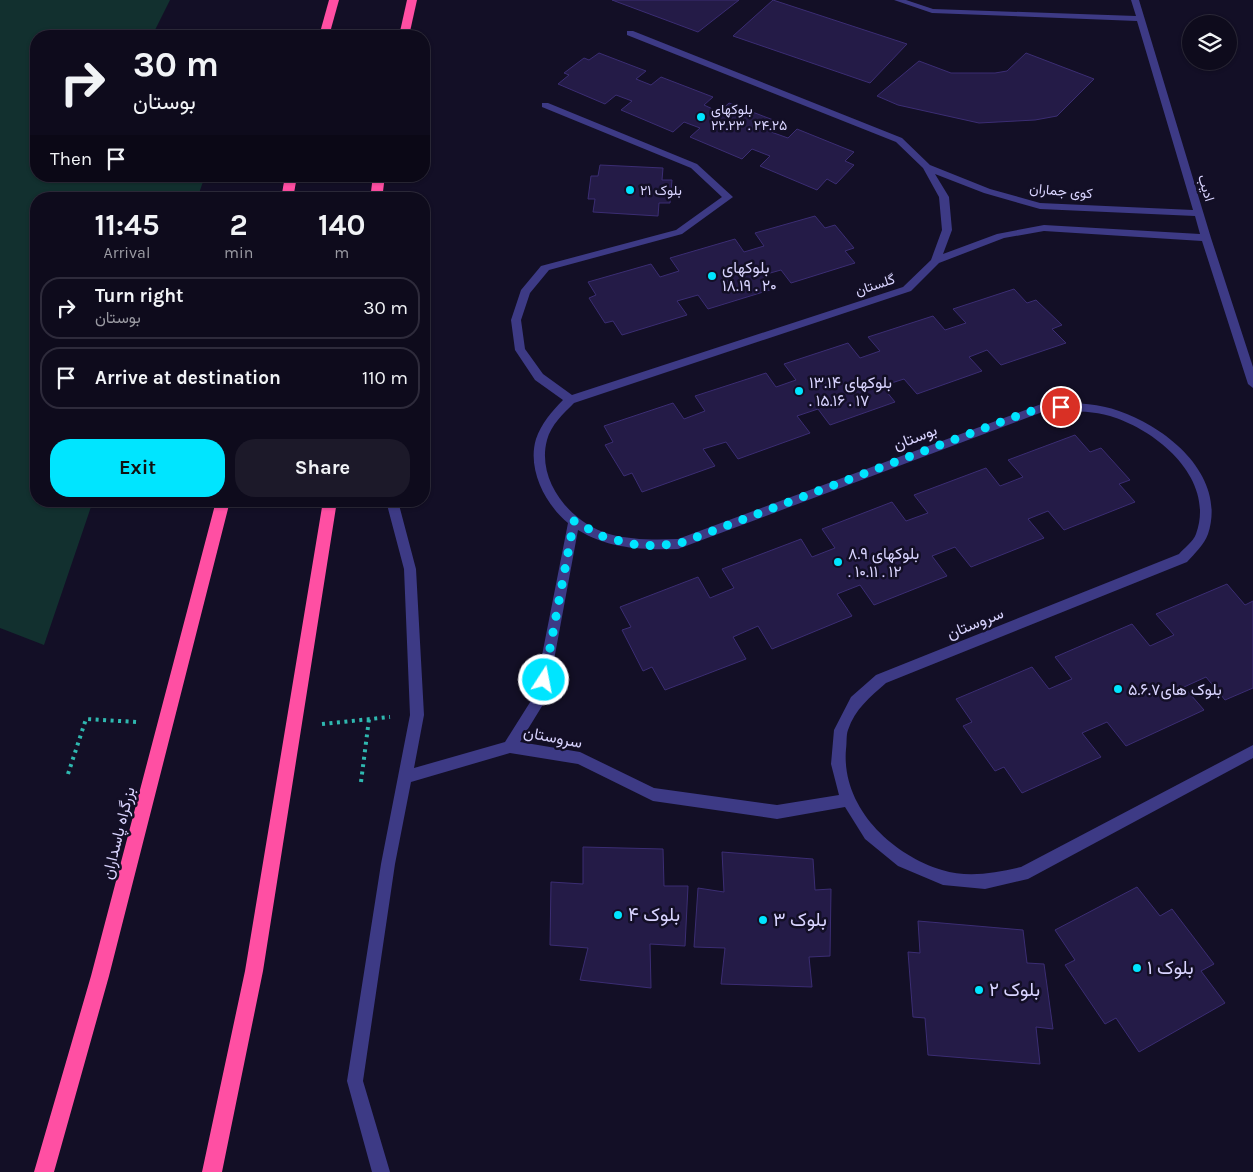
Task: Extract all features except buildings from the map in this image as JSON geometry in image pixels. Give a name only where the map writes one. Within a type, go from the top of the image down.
[{"type":"highway","points":[[326,30],[334,0]]},
{"type":"highway","points":[[405,30],[412,0]]},
{"type":"highway","name":"بزرگراه پاسداران","points":[[44,1172],[100,976],[221,507]]},
{"type":"highway","points":[[212,1172],[254,971],[329,507]]},
{"type":"street","points":[[898,0],[932,11],[1141,19]]},
{"type":"street","name":"ادیب","points":[[1135,0],[1206,238],[1253,384]]},
{"type":"street","name":"گلستان","points":[[574,521],[552,498],[541,472],[540,446],[550,421],[570,400],[907,289],[935,261],[947,230],[944,197],[927,167],[899,140],[630,33]]},
{"type":"street","points":[[545,105],[694,166],[728,197],[679,232],[546,268],[525,292],[516,320],[520,350],[539,377],[570,400]]},
{"type":"street","name":"کوی جماران","points":[[927,167],[987,190],[1040,206],[1199,213]]},
{"type":"street","points":[[935,261],[990,238],[1017,230],[1044,228],[1206,238]]},
{"type":"street","name":"بوستان","points":[[574,521],[604,537],[641,546],[678,544],[1014,417],[1044,407],[1079,406],[1115,414],[1149,430],[1178,452],[1198,479],[1206,508],[1201,536]]},
{"type":"street","points":[[381,1172],[355,1081],[388,864],[417,715],[410,569],[394,507]]},
{"type":"street","name":"سروستان","points":[[574,521],[540,698],[510,747],[580,758],[652,794],[777,812],[848,800]]},
{"type":"street","name":"سروستان","points":[[1201,536],[1183,558],[881,679],[856,701],[841,730],[838,764],[848,800],[870,834],[903,861],[943,878],[984,882],[1023,874],[1253,751]]},
{"type":"street","points":[[406,777],[510,747]]},
{"type":"path","points":[[294,726],[417,715]]},
{"type":"path","points":[[361,782],[369,719]]},
{"type":"path","points":[[68,774],[86,720],[165,723]]},
{"type":"green space","points":[[0,0],[170,0],[155,30],[30,30],[30,182],[203,182],[199,192],[30,192],[30,507],[91,507],[44,645],[0,628]]},
{"type":"place","name":"بلوکهای ۲۲.۲۳ . ۲۴.۲۵","points":[[701,117]]},
{"type":"place","name":"بلوک ۲۱","points":[[630,190]]},
{"type":"place","name":"بلوکهای ۱۸.۱۹ . ۲۰","points":[[712,276]]},
{"type":"place","name":"بلوکهای ۱۳.۱۴ . ۱۵.۱۶ . ۱۷","points":[[799,391]]},
{"type":"place","name":"بلوکهای ۸.۹ . ۱۰.۱۱ . ۱۲","points":[[838,562]]},
{"type":"place","name":"بلوک های۵.۶.۷","points":[[1118,689]]},
{"type":"place","name":"بلوک ۴","points":[[618,915]]},
{"type":"place","name":"بلوک ۳","points":[[763,920]]},
{"type":"place","name":"بلوک ۱","points":[[1137,968]]},
{"type":"place","name":"بلوک ۲","points":[[979,990]]},
{"type":"route","points":[[544,680],[574,521],[604,537],[641,546],[678,544],[1014,417],[1044,407],[1061,407]]}]
